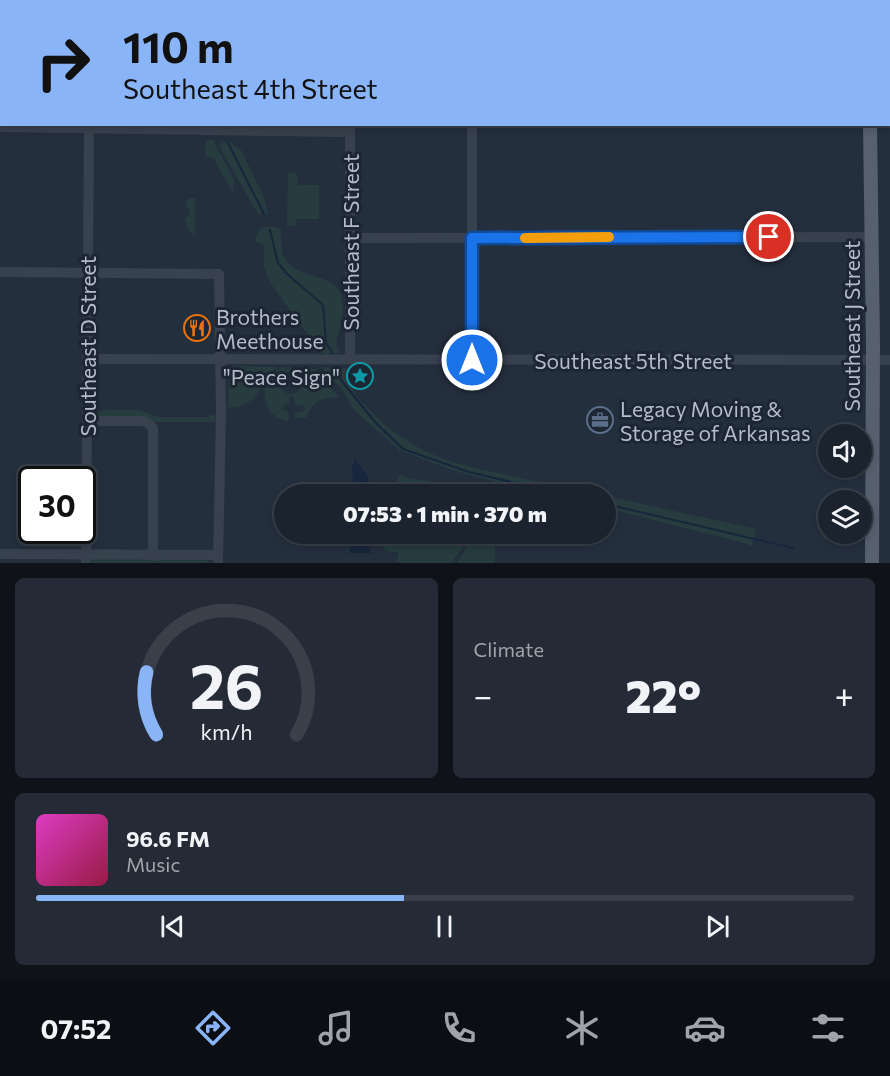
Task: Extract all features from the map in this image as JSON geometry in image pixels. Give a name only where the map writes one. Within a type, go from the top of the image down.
[{"type":"main road","name":"Southeast J Street","points":[[870,126],[873,360],[872,563]]},
{"type":"street","points":[[472,126],[472,360]]},
{"type":"street","points":[[0,127],[349,128]]},
{"type":"street","name":"Southeast D Street","points":[[86,558],[89,128]]},
{"type":"street","name":"Southeast F Street","points":[[349,128],[350,358]]},
{"type":"street","points":[[351,238],[872,237]]},
{"type":"street","points":[[0,272],[219,274],[220,420],[218,559],[153,555],[86,558],[0,554]]},
{"type":"street","name":"Southeast 5th Street","points":[[87,359],[890,360]]},
{"type":"street","points":[[87,421],[145,421],[153,428],[153,555]]},
{"type":"green space","points":[[206,140],[213,140],[234,180],[233,192],[213,158],[205,156]]},
{"type":"green space","points":[[223,142],[232,142],[241,150],[263,195],[268,213],[260,214],[256,211],[222,151],[220,145]]},
{"type":"green space","points":[[288,173],[297,174],[298,185],[319,185],[319,219],[296,219],[296,225],[287,226]]},
{"type":"green space","points":[[195,198],[195,236],[187,228],[185,218],[189,216],[190,209],[185,206],[187,200]]},
{"type":"green space","points":[[264,227],[280,229],[283,254],[292,266],[301,272],[332,283],[339,290],[343,301],[336,345],[340,353],[323,354],[319,350],[269,281],[264,266],[264,245],[255,241],[259,231]]},
{"type":"green space","points":[[235,366],[276,367],[263,382],[232,368]]},
{"type":"green space","points":[[283,367],[316,369],[339,398],[318,401],[306,418],[295,418],[295,412],[301,412],[306,408],[295,405],[294,397],[289,397],[289,404],[283,409],[288,411],[289,421],[282,420],[269,410],[265,399],[265,386],[278,386],[292,394],[305,385],[299,374],[285,372],[276,377],[275,383],[266,383],[273,373]]},
{"type":"green space","points":[[326,367],[349,369],[353,391],[361,401],[387,427],[424,451],[452,462],[550,484],[505,484],[455,471],[399,450],[355,411],[341,388],[323,370]]},
{"type":"green space","points":[[229,370],[262,385],[257,395],[244,405],[228,407]]},
{"type":"green space","points":[[140,410],[157,417],[207,417],[215,414],[215,422],[153,422],[95,417],[95,412]]},
{"type":"green space","points":[[399,474],[407,478],[431,481],[428,484],[397,484]]},
{"type":"green space","points":[[616,498],[756,529],[752,546],[616,511]]},
{"type":"green space","points":[[383,544],[465,544],[451,563],[401,563],[396,560],[398,552],[389,552]]},
{"type":"green space","points":[[469,544],[495,546],[495,563],[457,563]]},
{"type":"green space","points":[[92,558],[204,559],[210,563],[90,563]]},
{"type":"water","points":[[354,458],[368,476],[370,484],[353,484],[352,465]]},
{"type":"water","points":[[350,544],[368,544],[371,553],[350,553]]},
{"type":"waterway","points":[[228,143],[264,214]]},
{"type":"waterway","points":[[270,230],[278,263],[287,274],[323,305],[326,343],[333,354]]},
{"type":"waterway","points":[[337,371],[341,380],[374,421],[403,449],[469,472],[520,484]]},
{"type":"waterway","points":[[616,506],[793,548]]},
{"type":"slow traffic","points":[[525,238],[609,237]]},
{"type":"place","name":"Brothers Meethouse","points":[[197,328]]},
{"type":"place","name":"\"Peace Sign\"","points":[[360,376]]},
{"type":"place","name":"Legacy Moving & Storage of Arkansas","points":[[600,420]]},
{"type":"route","points":[[472,360],[472,238],[769,237]]}]
